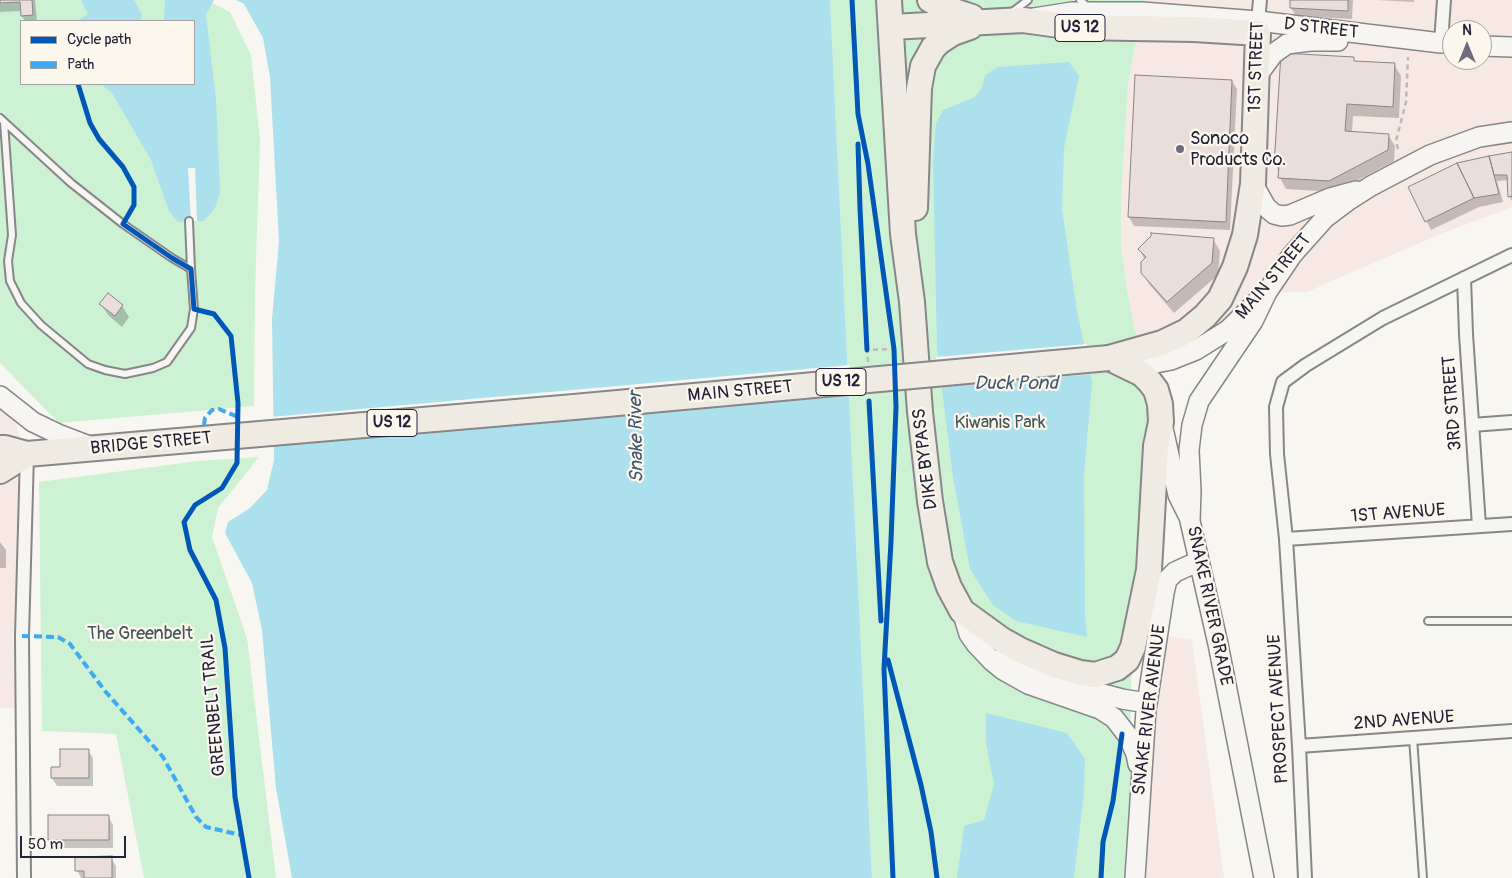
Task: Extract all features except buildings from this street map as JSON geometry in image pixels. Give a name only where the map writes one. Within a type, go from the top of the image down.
[{"type":"highway","name":"DIKE BYPASS","points":[[890,0],[898,26],[915,233],[912,302]]},
{"type":"highway","name":"DIKE BYPASS","points":[[904,0],[898,26],[903,234],[912,302],[920,412],[936,538],[945,576],[962,611]]},
{"type":"highway","points":[[930,0],[942,7],[992,21]]},
{"type":"highway","name":"D STREET","points":[[898,26],[992,21],[1025,10],[1073,28],[1210,29],[1258,27]]},
{"type":"highway","points":[[915,233],[919,88],[923,66],[933,48],[945,37],[992,21]]},
{"type":"highway","name":"1ST STREET","points":[[1116,361],[1122,353],[1144,349],[1177,337],[1196,324],[1214,307],[1225,290],[1241,251],[1253,184],[1258,27]]},
{"type":"highway","points":[[1210,29],[1234,36],[1246,47],[1257,76]]},
{"type":"highway","points":[[962,611],[1002,640],[1038,659],[1080,673],[1101,674],[1117,668],[1130,654],[1134,647],[1149,570],[1156,446],[1162,422],[1156,390],[1150,382],[1142,374],[1116,361]]},
{"type":"highway","name":"MAIN STREET","points":[[574,407],[1116,361]]},
{"type":"highway","name":"BRIDGE STREET","points":[[0,448],[27,454],[98,449],[574,407]]},
{"type":"highway","name":"BRIDGE STREET","points":[[0,471],[27,454]]},
{"type":"main road","name":"D STREET","points":[[1025,10],[1058,13],[1088,6],[1258,27],[1442,44]]},
{"type":"main road","name":"D STREET","points":[[1257,76],[1264,64],[1280,48],[1299,42],[1442,44]]},
{"type":"main road","points":[[1492,46],[1512,47]]},
{"type":"main road","name":"MAIN STREET","points":[[1116,361],[1141,366],[1183,356],[1196,350],[1228,330],[1267,292],[1292,255],[1326,218],[1349,200],[1371,186],[1430,155],[1479,137],[1512,132]]},
{"type":"main road","points":[[1253,184],[1266,207],[1274,214],[1282,216],[1290,215],[1330,198],[1371,186]]},
{"type":"main road","name":"SNAKE RIVER GRADE","points":[[1264,878],[1218,644],[1190,521],[1189,450],[1192,425],[1199,401],[1253,321],[1267,292]]},
{"type":"main road","points":[[2,395],[34,422],[58,434],[98,449]]},
{"type":"main road","points":[[1162,422],[1178,495],[1190,521]]},
{"type":"main road","name":"SNAKE RIVER AVENUE","points":[[1135,878],[1147,703],[1167,580],[1175,572],[1199,561]]},
{"type":"main road","points":[[962,611],[984,639],[1019,666],[1048,678],[1087,690],[1147,703],[1144,667],[1149,570]]},
{"type":"main road","points":[[962,611],[965,623],[973,639],[992,661],[1004,670],[1028,684],[1100,709],[1114,718],[1123,727],[1132,743],[1137,760],[1140,787]]},
{"type":"street","name":"1ST STREET","points":[[1258,27],[1260,0]]},
{"type":"street","points":[[1444,0],[1445,20]]},
{"type":"street","name":"PROSPECT AVENUE","points":[[1304,878],[1299,746],[1286,539],[1277,454],[1276,407],[1283,382],[1306,365],[1383,318],[1512,254]]},
{"type":"street","name":"3RD STREET","points":[[1464,278],[1479,526]]},
{"type":"street","points":[[1472,425],[1512,422]]},
{"type":"street","points":[[24,878],[22,636],[27,454]]},
{"type":"street","name":"1ST AVENUE","points":[[1286,539],[1512,524]]},
{"type":"street","name":"2ND AVENUE","points":[[1299,746],[1512,731]]},
{"type":"lane","points":[[2,120],[71,183],[123,224],[191,269]]},
{"type":"lane","points":[[2,120],[12,235],[8,261],[10,281],[21,303],[42,325],[88,364],[125,374],[153,368],[167,362],[191,328],[194,309],[188,221]]},
{"type":"lane","points":[[1428,621],[1512,621]]},
{"type":"lane","points":[[1413,738],[1423,878]]},
{"type":"path","points":[[1398,149],[1396,141],[1406,102],[1408,57]]},
{"type":"path","points":[[893,339],[894,359]]},
{"type":"path","points":[[868,366],[867,350],[894,349]]},
{"type":"shaded area","points":[[1145,0],[1512,0],[1512,207],[1438,235],[1307,292],[1267,292],[1228,330],[1141,366],[1127,290],[1121,242],[1121,202],[1128,84]]},
{"type":"shaded area","points":[[0,388],[27,454],[23,707],[0,708],[0,435],[2,433],[0,433]]},
{"type":"shaded area","points":[[1158,635],[1192,640],[1224,878],[1135,878]]},
{"type":"green space","points":[[25,0],[206,0],[230,12],[251,55],[260,140],[255,290],[254,406],[59,423],[0,363],[0,4]]},
{"type":"green space","name":"Kiwanis Park","points":[[830,0],[1145,0],[1128,84],[1121,202],[1121,243],[1127,290],[1150,407],[1130,700],[1132,777],[1126,878],[872,878]]},
{"type":"green space","name":"The Greenbelt","points":[[259,457],[218,508],[212,537],[247,638],[276,878],[144,878],[116,734],[42,731],[39,482],[198,461]]},
{"type":"water","points":[[81,0],[134,0],[142,15],[140,20],[78,20],[88,14]]},
{"type":"water","points":[[165,0],[214,0],[206,15],[216,99],[220,192],[215,208],[204,221],[178,222],[169,211],[151,160],[112,93],[102,85],[195,85],[195,20],[164,20]]},
{"type":"water","name":"Snake River","points":[[236,0],[830,0],[872,878],[292,878],[276,788],[262,630],[252,583],[225,533],[228,522],[250,508],[267,490],[274,460],[272,319],[279,241],[270,77],[263,38],[244,4]]},
{"type":"water","name":"Duck Pond","points":[[1069,62],[1079,76],[1064,148],[1062,209],[1077,311],[1092,382],[1084,475],[1085,616],[1087,637],[1016,621],[993,605],[970,569],[953,477],[937,349],[933,160],[936,123],[943,110],[975,97],[982,88],[985,75],[998,67]]},
{"type":"water","points":[[986,713],[1067,733],[1085,759],[1084,792],[1074,878],[957,878],[964,826],[984,820],[994,784],[986,743]]},
{"type":"pier","points":[[188,168],[195,168],[197,221],[191,221]]},
{"type":"pier","points":[[1087,344],[1093,374],[939,387],[936,357]]},
{"type":"pier","points":[[850,365],[851,395],[272,446],[271,417]]},
{"type":"marked path","points":[[204,425],[205,418],[212,410],[219,409],[238,417]]},
{"type":"marked path","points":[[22,636],[58,637],[70,644],[105,691],[163,757],[196,817],[206,827],[241,835]]},
{"type":"cycle path","points":[[852,0],[858,114],[868,164],[894,349],[896,407],[884,669],[893,878]]},
{"type":"cycle path","name":"GREENBELT TRAIL","points":[[78,85],[90,123],[99,139],[123,167],[134,187],[134,205],[123,224],[191,269],[194,309],[214,314],[231,336],[238,403],[237,463],[222,488],[195,505],[184,522],[190,550],[216,600],[225,648],[235,797],[249,878]]},
{"type":"cycle path","points":[[858,144],[867,350]]},
{"type":"cycle path","points":[[869,401],[881,621]]},
{"type":"cycle path","points":[[888,660],[921,785],[931,832],[937,878]]},
{"type":"cycle path","points":[[1101,878],[1103,842],[1113,801],[1122,734]]},
{"type":"place","name":"Sonoco Products Co.","points":[[1180,149]]}]
